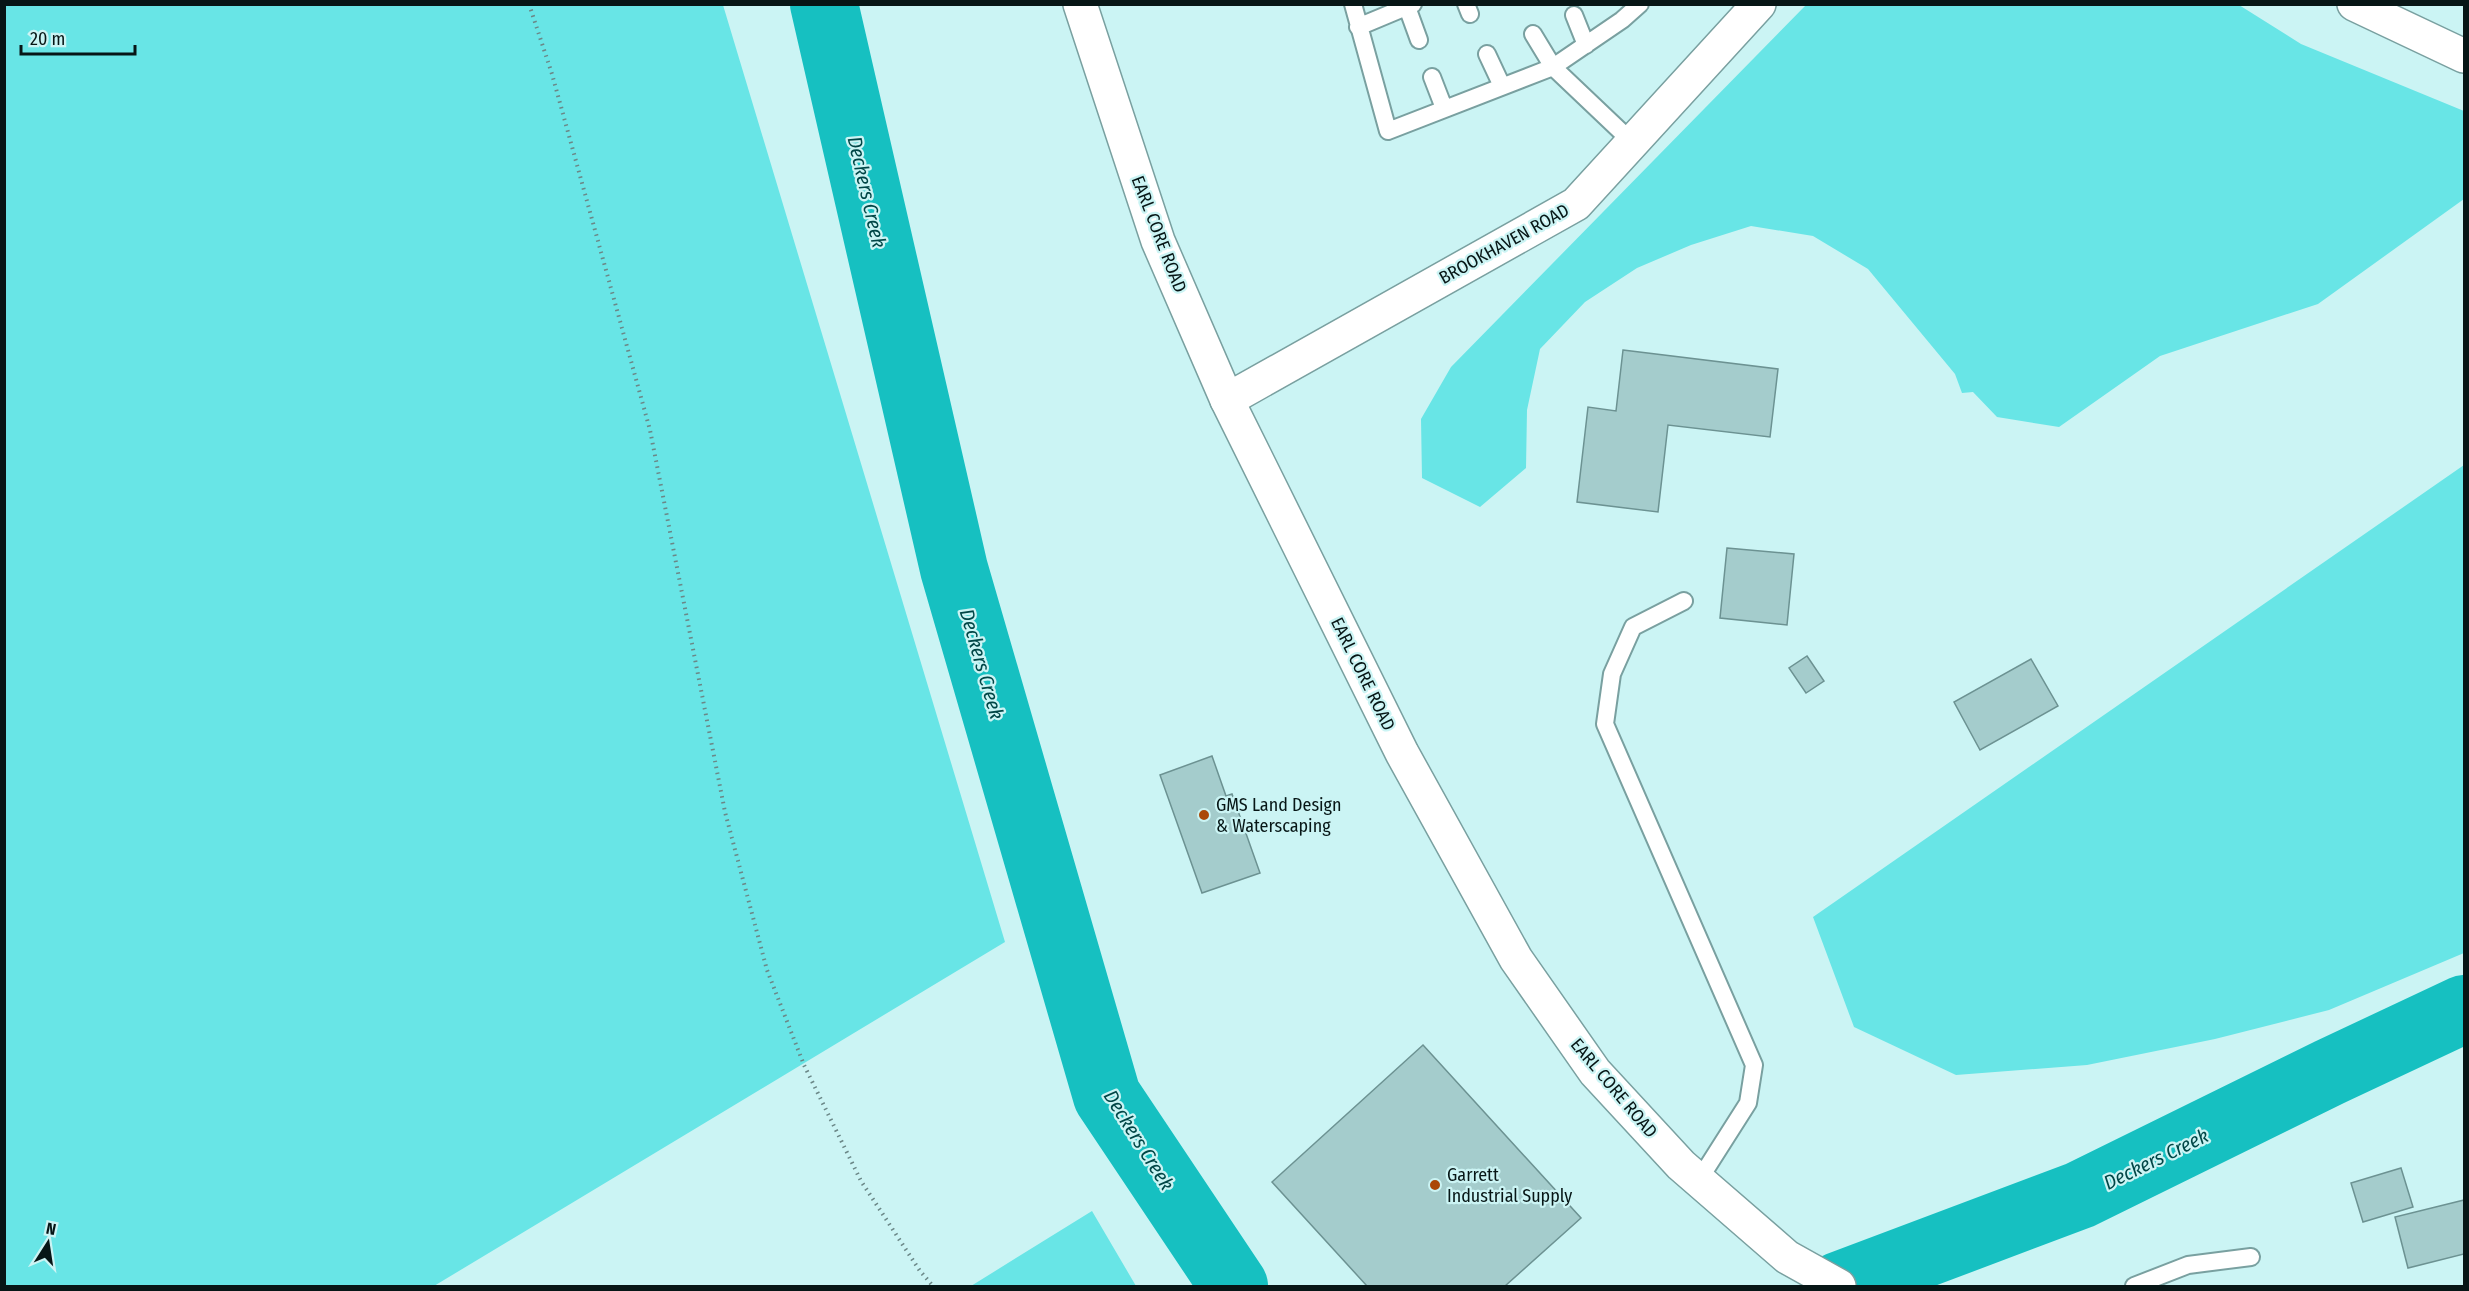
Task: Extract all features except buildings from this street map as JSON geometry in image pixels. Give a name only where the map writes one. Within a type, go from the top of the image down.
[{"type":"main road","name":"EARL CORE ROAD","points":[[1080,4],[1158,241],[1227,400],[1402,753],[1515,959],[1595,1072],[1680,1165],[1787,1257],[1839,1287]]},
{"type":"main road","name":"BROOKHAVEN ROAD","points":[[1227,400],[1576,204],[1759,4]]},
{"type":"main road","points":[[2354,4],[2464,56]]},
{"type":"lane","points":[[1353,4],[1388,131],[1553,67],[1586,45],[1619,12],[1640,4]]},
{"type":"lane","points":[[1358,27],[1410,6],[1419,40]]},
{"type":"lane","points":[[1574,15],[1586,45]]},
{"type":"lane","points":[[1533,34],[1553,67],[1632,142]]},
{"type":"lane","points":[[1487,54],[1502,86]]},
{"type":"lane","points":[[1432,77],[1444,108]]},
{"type":"lane","points":[[1684,601],[1634,627],[1612,674],[1605,724],[1754,1065],[1748,1103],[1699,1180]]},
{"type":"lane","points":[[2134,1287],[2188,1265],[2251,1257]]},
{"type":"path","points":[[529,4],[552,74],[650,430],[725,812],[767,970],[804,1065],[861,1181],[920,1272],[933,1287]]},
{"type":"shaded area","points":[[5,4],[723,5],[1005,942],[434,1286],[5,1286]]},
{"type":"shaded area","points":[[1806,5],[2239,5],[2301,44],[2464,111],[2464,199],[2318,304],[2160,356],[2059,427],[1997,417],[1973,392],[1962,393],[1955,374],[1868,269],[1813,236],[1751,226],[1691,245],[1637,268],[1585,302],[1540,349],[1527,410],[1526,468],[1480,507],[1422,478],[1421,419],[1451,367]]},
{"type":"shaded area","points":[[2464,465],[2464,953],[2329,1010],[2215,1039],[2087,1065],[1956,1075],[1854,1027],[1813,917]]},
{"type":"shaded area","points":[[1092,1211],[1136,1286],[971,1286]]},
{"type":"waterway","name":"Deckers Creek","points":[[824,4],[954,569],[1107,1096],[1234,1286]]},
{"type":"waterway","name":"Deckers Creek","points":[[1838,1286],[2080,1195],[2464,1009]]},
{"type":"place","name":"GMS Land Design & Waterscaping","points":[[1204,815]]},
{"type":"place","name":"Garrett Industrial Supply","points":[[1435,1185]]}]
